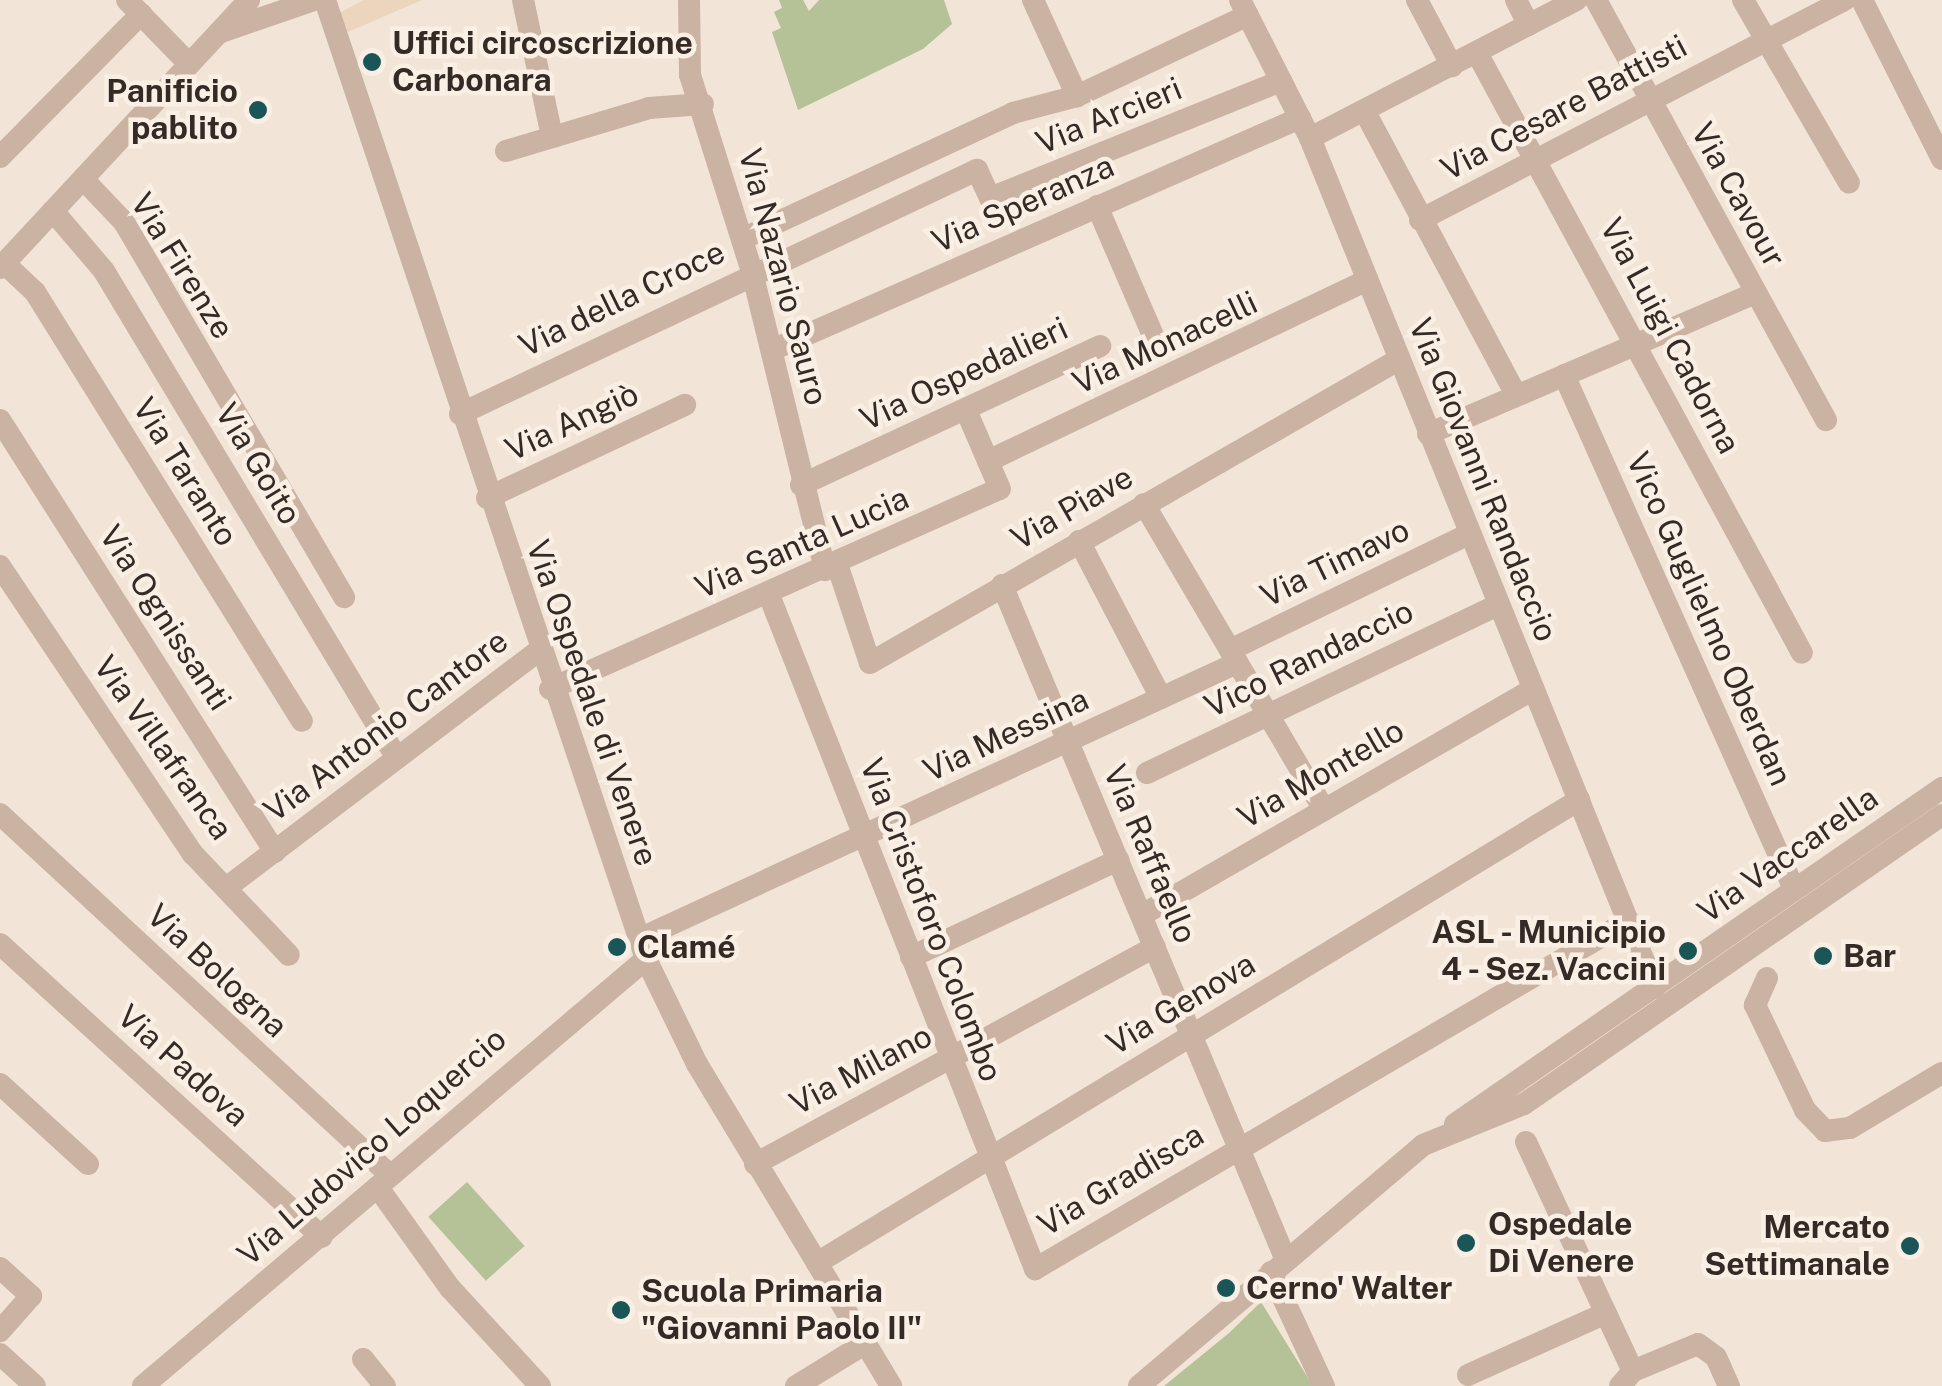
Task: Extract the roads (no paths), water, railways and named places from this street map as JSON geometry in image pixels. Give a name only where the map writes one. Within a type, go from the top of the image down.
[{"type":"street","points":[[2,266],[249,0]]},
{"type":"street","points":[[218,34],[314,0]]},
{"type":"street","name":"Via Ospedale di Venere","points":[[325,0],[550,688],[642,949],[755,1164],[891,1386]]},
{"type":"street","points":[[523,0],[552,136]]},
{"type":"street","name":"Via Nazario Sauro","points":[[688,0],[687,58],[752,272],[801,484],[831,567]]},
{"type":"street","points":[[1033,0],[1077,96]]},
{"type":"street","points":[[1416,0],[1452,66]]},
{"type":"street","points":[[1516,0],[1529,26]]},
{"type":"street","name":"Via Speranza","points":[[772,350],[1097,206],[1305,128],[1364,112],[1576,0]]},
{"type":"street","name":"Via Cavour","points":[[1596,0],[1826,420]]},
{"type":"street","points":[[1743,0],[1849,183]]},
{"type":"street","name":"Via Cesare Battisti","points":[[1420,220],[1844,0]]},
{"type":"street","points":[[1862,0],[1942,158]]},
{"type":"street","points":[[0,157],[134,7],[189,64]]},
{"type":"street","points":[[742,239],[1013,114],[1077,96],[1244,7]]},
{"type":"street","name":"Via Giovanni Randaccio","points":[[1244,7],[1305,128],[1655,988]]},
{"type":"street","name":"Via Luigi Cadorna","points":[[1477,53],[1640,344],[1802,653]]},
{"type":"street","name":"Via Arcieri","points":[[977,170],[990,198],[1281,81]]},
{"type":"street","points":[[506,152],[650,108],[702,104]]},
{"type":"street","points":[[1364,112],[1516,395]]},
{"type":"street","name":"Via della Croce","points":[[460,414],[752,272],[977,170]]},
{"type":"street","name":"Via Firenze","points":[[83,179],[124,222],[344,597]]},
{"type":"street","points":[[1097,206],[1154,338]]},
{"type":"street","name":"Via Goito","points":[[53,211],[104,271],[396,758]]},
{"type":"street","name":"Via Taranto","points":[[2,266],[34,292],[302,721]]},
{"type":"street","name":"Via Monacelli","points":[[988,461],[1367,280]]},
{"type":"street","points":[[1428,434],[1754,293]]},
{"type":"street","name":"Via Ospedalieri","points":[[801,484],[1100,346]]},
{"type":"street","name":"Via Piave","points":[[831,567],[870,663],[1398,360]]},
{"type":"street","name":"Vico Guglielmo Oberdan","points":[[1564,375],[1794,889]]},
{"type":"street","name":"Via Angiò","points":[[487,498],[685,405]]},
{"type":"street","points":[[966,410],[988,461]]},
{"type":"street","name":"Via Ognissanti","points":[[0,420],[275,852]]},
{"type":"street","name":"Via Santa Lucia","points":[[550,688],[769,595],[1000,488],[988,461]]},
{"type":"street","points":[[1144,504],[1324,810]]},
{"type":"street","name":"Via Timavo","points":[[1233,656],[1470,534]]},
{"type":"street","points":[[1078,541],[1161,698]]},
{"type":"street","name":"Via Villafranca","points":[[0,566],[193,854],[288,955]]},
{"type":"street","name":"Via Raffaello","points":[[1002,586],[1240,1147],[1290,1314],[1324,1386]]},
{"type":"street","name":"Via Cristoforo Colombo","points":[[769,595],[1035,1269]]},
{"type":"street","name":"Vico Randaccio","points":[[1147,772],[1499,604]]},
{"type":"street","name":"Via Antonio Cantore","points":[[226,888],[538,651]]},
{"type":"street","name":"Via Messina","points":[[642,949],[863,837],[1161,698],[1233,656]]},
{"type":"street","name":"Via Montello","points":[[1142,915],[1533,689]]},
{"type":"street","name":"Via Vaccarella","points":[[1139,1386],[1227,1318],[1278,1265],[1423,1145],[1942,788]]},
{"type":"street","name":"Via Genova","points":[[817,1263],[1580,800]]},
{"type":"street","name":"Via Bologna","points":[[0,814],[384,1182],[450,1288],[540,1386]]},
{"type":"street","name":"Via Vaccarella","points":[[1423,1145],[1524,1104],[1942,815]]},
{"type":"street","points":[[911,957],[1118,860]]},
{"type":"street","name":"Via Gradisca","points":[[1035,1269],[1628,921]]},
{"type":"street","name":"Via Padova","points":[[0,944],[322,1236]]},
{"type":"street","name":"Via Milano","points":[[755,1164],[1155,947]]},
{"type":"street","name":"Via Ludovico Loquercio","points":[[144,1386],[384,1182],[642,949]]},
{"type":"street","points":[[1767,978],[1754,1005],[1805,1110],[1824,1131],[1850,1128],[1942,1073]]},
{"type":"street","points":[[0,1084],[88,1164]]},
{"type":"street","points":[[1526,1142],[1606,1313],[1626,1379],[1698,1344],[1716,1357],[1730,1386]]},
{"type":"street","points":[[0,1268],[31,1296],[0,1331]]},
{"type":"street","points":[[1468,1375],[1606,1313]]},
{"type":"street","points":[[796,1386],[866,1343]]},
{"type":"street","points":[[1,1358],[35,1386]]},
{"type":"street","points":[[364,1358],[385,1386]]},
{"type":"place","name":"Uffici circoscrizione Carbonara","points":[[372,62]]},
{"type":"place","name":"Panificio pablito","points":[[258,110]]},
{"type":"place","name":"Clamé","points":[[617,947]]},
{"type":"place","name":"ASL - Municipio 4 - Sez. Vaccini","points":[[1688,951]]},
{"type":"place","name":"Bar","points":[[1823,956]]},
{"type":"place","name":"Ospedale Di Venere","points":[[1466,1243]]},
{"type":"place","name":"Mercato Settimanale","points":[[1910,1246]]},
{"type":"place","name":"Cerno' Walter","points":[[1226,1288]]},
{"type":"place","name":"Scuola Primaria \"Giovanni Paolo II\"","points":[[621,1310]]}]
